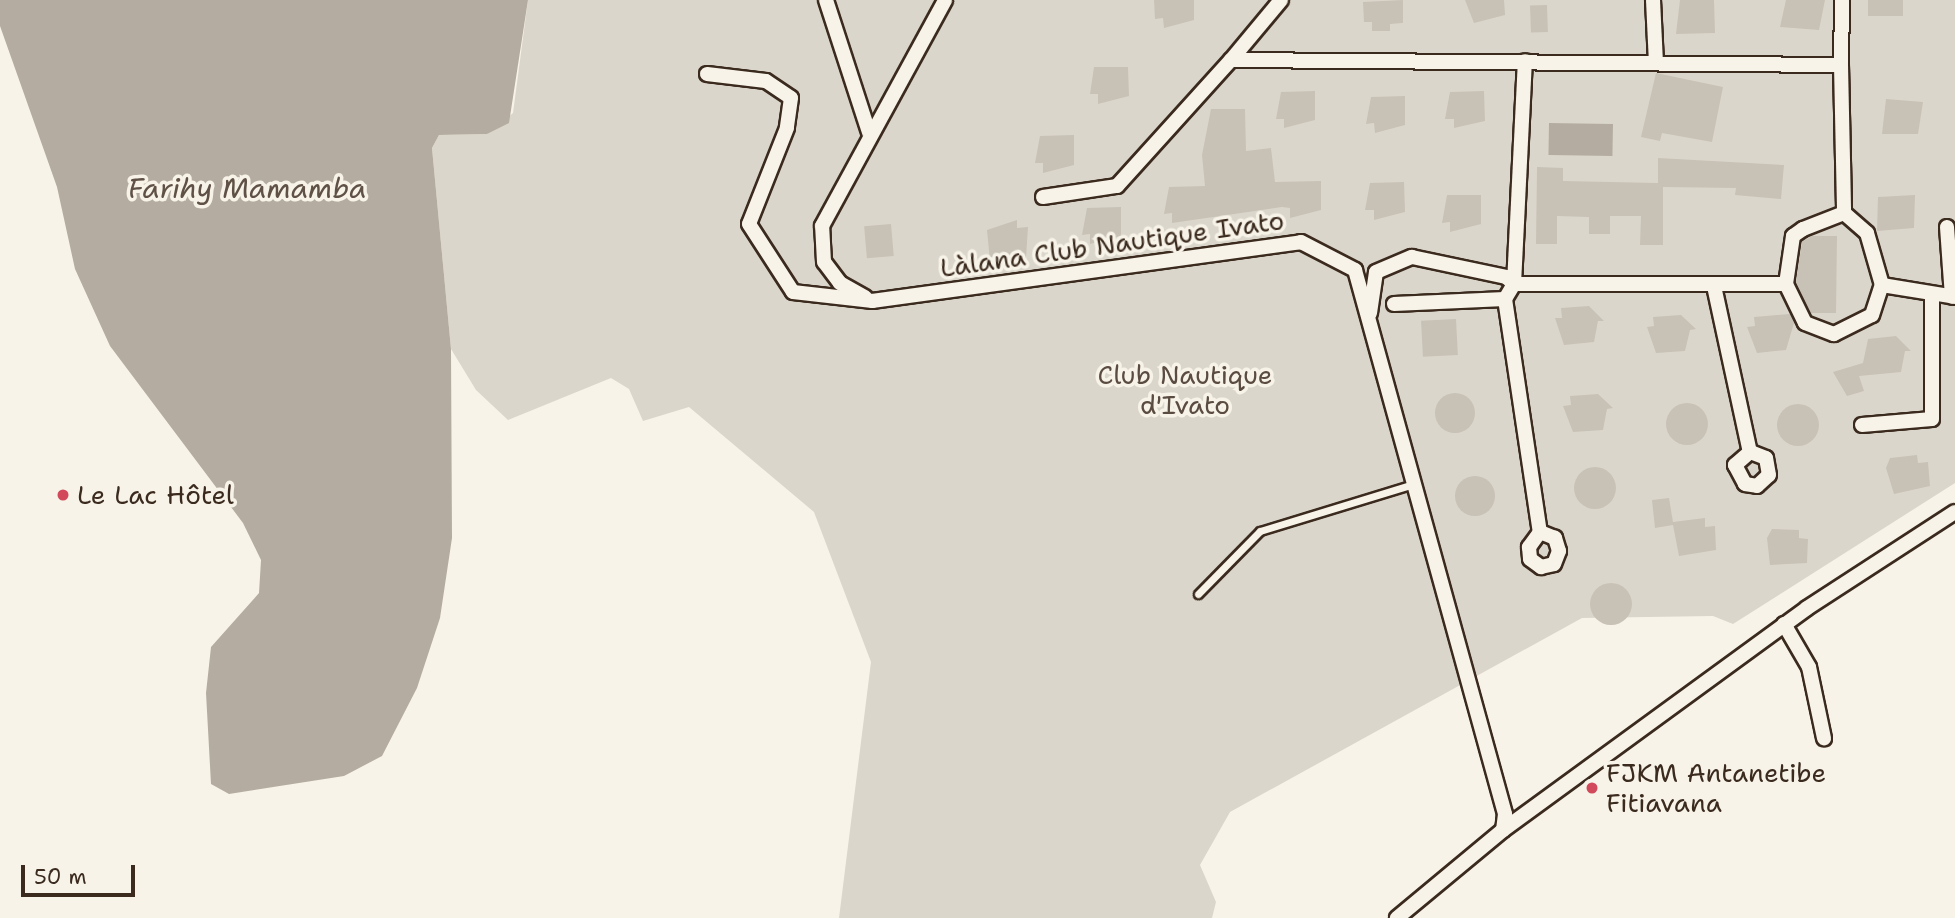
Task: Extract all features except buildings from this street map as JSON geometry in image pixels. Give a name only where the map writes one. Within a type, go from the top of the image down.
[{"type":"street","points":[[825,0],[869,132]]},
{"type":"street","points":[[873,301],[840,283],[824,262],[822,226],[869,132],[945,0]]},
{"type":"street","points":[[1043,197],[1117,186],[1231,60],[1281,0]]},
{"type":"street","points":[[1653,0],[1656,63]]},
{"type":"street","points":[[1842,0],[1844,213],[1867,233],[1882,285],[1872,315],[1834,334],[1805,323],[1786,284],[1793,236],[1844,213]]},
{"type":"street","points":[[1231,60],[1841,65]]},
{"type":"street","points":[[1525,61],[1514,284],[1505,299],[1540,532]]},
{"type":"street","name":"Làlana Club Nautique Ivato","points":[[707,74],[766,81],[791,98],[787,128],[748,224],[768,261],[793,292],[873,301],[1301,242],[1354,270],[1491,747],[1503,830]]},
{"type":"street","points":[[1882,285],[1932,297],[1954,297],[1947,227]]},
{"type":"street","points":[[1369,329],[1376,272],[1399,260],[1467,267],[1514,284],[1786,284]]},
{"type":"street","points":[[1714,286],[1750,452]]},
{"type":"street","points":[[1862,425],[1932,419],[1932,297]]},
{"type":"street","points":[[1394,304],[1505,299]]},
{"type":"street","points":[[1397,918],[1503,830],[1784,624],[1955,512]]},
{"type":"street","points":[[1784,624],[1809,667],[1824,737]]},
{"type":"lane","points":[[1198,594],[1260,531],[1414,484]]},
{"type":"green space","name":"Club Nautique d'Ivato","points":[[528,0],[1955,0],[1955,483],[1733,624],[1713,616],[1582,618],[1230,812],[1200,865],[1216,902],[1212,918],[839,918],[871,662],[814,512],[689,407],[643,421],[629,389],[611,378],[508,420],[476,390],[451,349],[432,148],[439,135],[487,134],[513,113]]},
{"type":"water","name":"Farihy Mamamba","points":[[0,0],[528,0],[509,123],[487,134],[439,135],[432,148],[451,349],[452,538],[440,618],[417,688],[382,756],[344,776],[229,794],[211,784],[206,693],[211,647],[259,593],[261,560],[243,523],[110,346],[75,269],[57,187],[0,26]]},
{"type":"water","points":[[1549,123],[1613,124],[1612,156],[1548,155]]},
{"type":"place","name":"Le Lac Hôtel","points":[[63,495]]},
{"type":"place","name":"FJKM Antanetibe Fitiavana","points":[[1592,788]]}]
